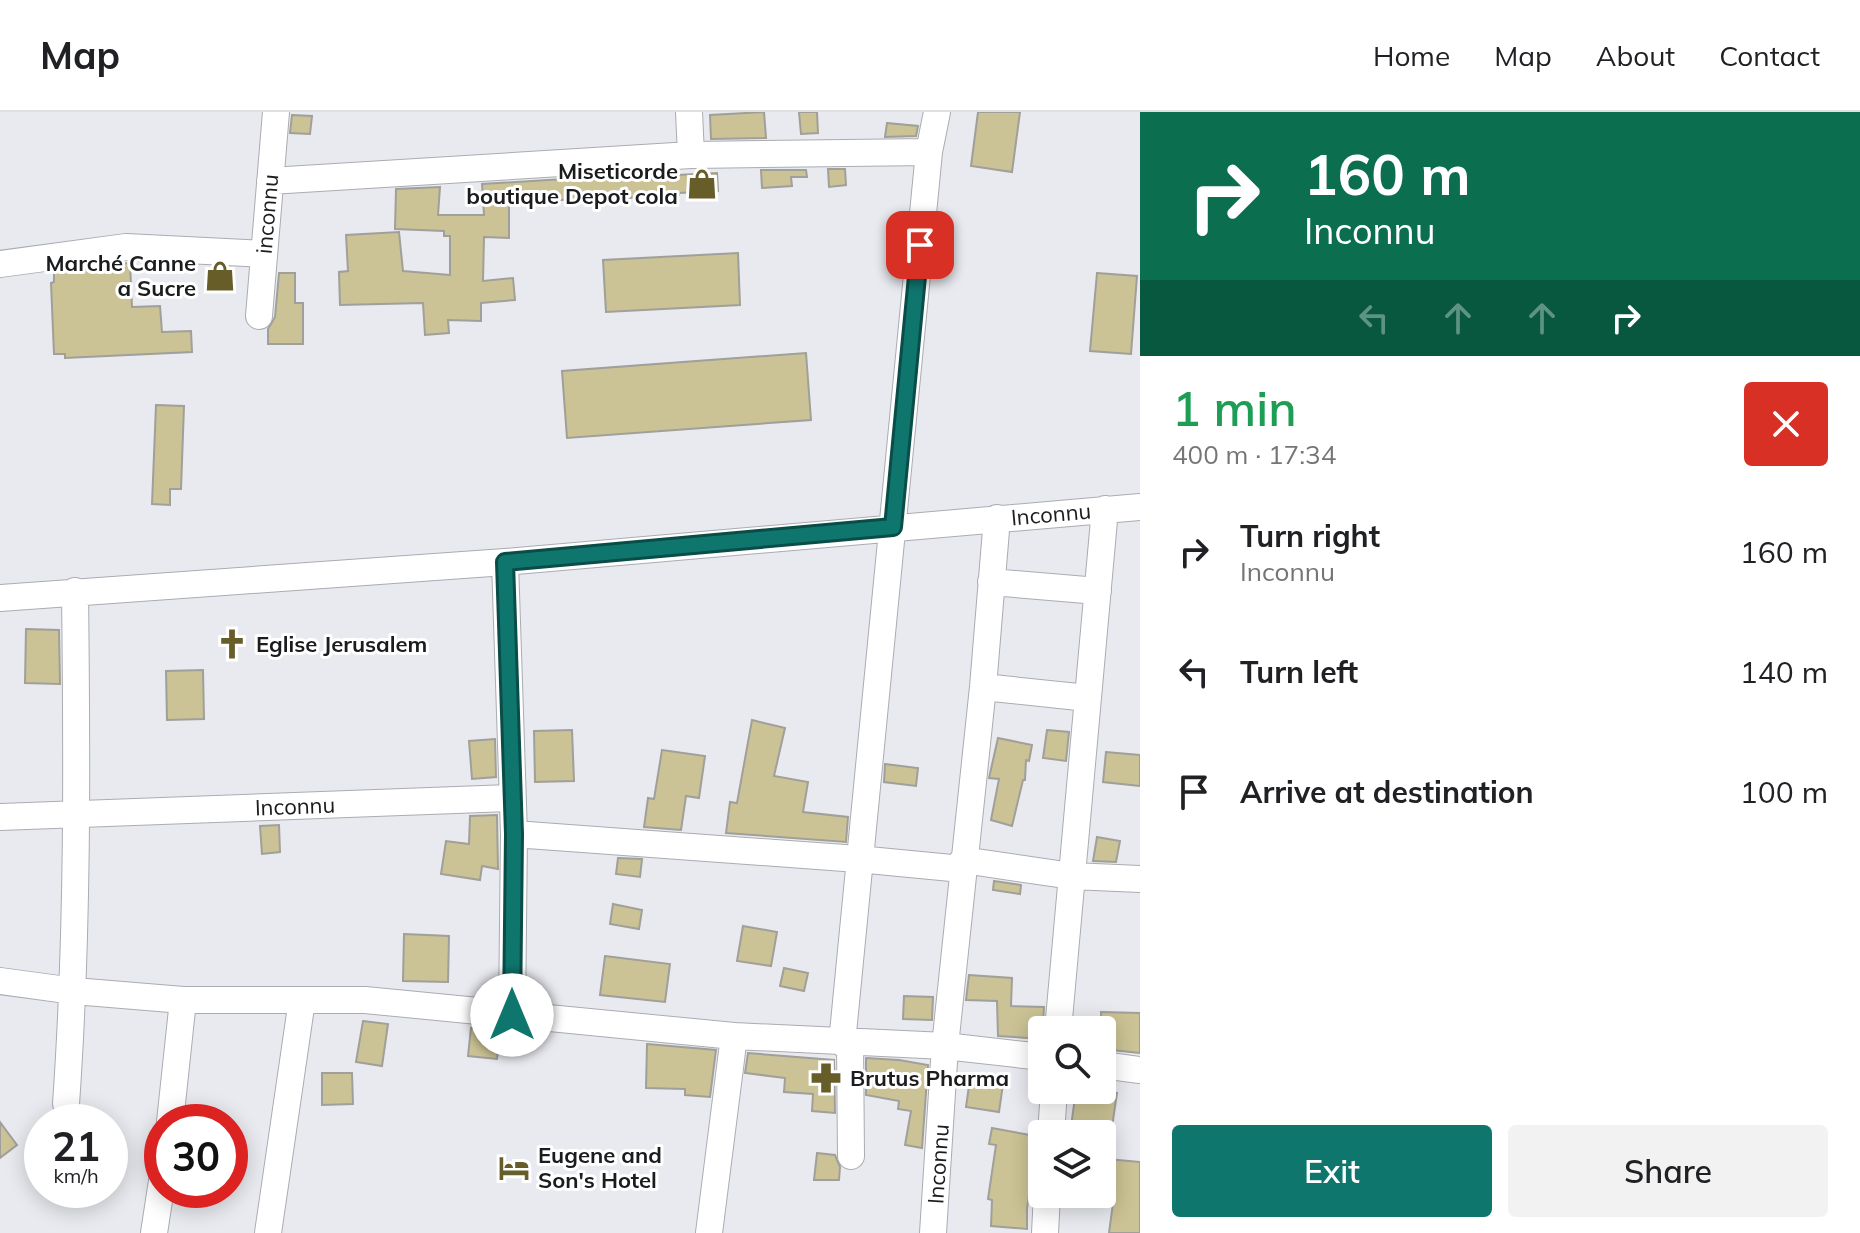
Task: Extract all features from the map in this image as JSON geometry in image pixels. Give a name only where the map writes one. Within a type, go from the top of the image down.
[{"type":"street","name":"inconnu","points":[[259,316],[276,112]]},
{"type":"street","points":[[689,112],[691,155]]},
{"type":"street","points":[[851,1156],[846,1043],[858,859],[929,152],[937,112]]},
{"type":"street","points":[[270,181],[691,155],[929,152]]},
{"type":"street","points":[[0,264],[126,247],[264,254]]},
{"type":"street","name":"Inconnu","points":[[0,598],[505,562],[1140,507]]},
{"type":"street","name":"Inconnu","points":[[1059,1016],[1105,509]]},
{"type":"street","name":"Inconnu","points":[[933,1233],[945,1046],[983,687],[997,518]]},
{"type":"street","points":[[505,562],[514,834],[512,1015]]},
{"type":"street","points":[[991,582],[1098,591]]},
{"type":"street","points":[[66,1104],[74,991],[78,815],[75,591]]},
{"type":"street","points":[[983,687],[1088,698]]},
{"type":"street","name":"Inconnu","points":[[0,817],[512,798]]},
{"type":"street","points":[[514,834],[1140,879]]},
{"type":"street","points":[[0,981],[183,1000],[365,1000],[734,1036],[945,1046],[1028,1055]]},
{"type":"street","points":[[172,1104],[183,1000]]},
{"type":"street","points":[[268,1233],[302,1000]]},
{"type":"street","points":[[709,1233],[734,1036]]},
{"type":"street","points":[[1116,1067],[1140,1070]]},
{"type":"street","points":[[154,1233],[158,1208]]},
{"type":"street","points":[[1045,1233],[1046,1208]]},
{"type":"building","points":[[764,112],[766,138],[711,139],[710,115]]},
{"type":"building","points":[[799,112],[817,112],[818,133],[801,134]]},
{"type":"building","points":[[978,112],[1020,112],[1012,172],[971,166]]},
{"type":"building","points":[[292,115],[312,116],[310,134],[290,133]]},
{"type":"building","points":[[887,123],[918,126],[916,136],[885,137]]},
{"type":"building","points":[[828,169],[845,169],[846,185],[829,187]]},
{"type":"building","points":[[761,170],[806,170],[807,177],[791,177],[792,186],[762,188]]},
{"type":"building","points":[[675,172],[676,175],[717,173],[718,191],[679,193],[652,199],[651,194],[624,199],[624,195],[509,204],[509,238],[484,237],[483,281],[513,278],[515,300],[481,303],[481,321],[448,320],[449,333],[425,335],[423,303],[340,305],[339,272],[348,271],[346,235],[399,232],[403,271],[450,275],[450,236],[444,236],[444,231],[395,229],[396,189],[440,187],[438,215],[484,215],[482,184]]},
{"type":"building","points":[[738,253],[740,305],[606,312],[603,260]]},
{"type":"building","points":[[130,263],[132,307],[160,306],[162,332],[191,331],[192,352],[65,358],[65,354],[54,354],[51,283],[54,282],[54,273]]},
{"type":"building","points":[[279,273],[295,273],[295,303],[303,303],[303,344],[268,344],[268,329],[275,317]]},
{"type":"building","points":[[1097,273],[1137,276],[1131,354],[1090,351]]},
{"type":"building","points":[[806,353],[811,420],[567,438],[562,371]]},
{"type":"building","points":[[156,405],[184,406],[181,489],[170,489],[170,505],[152,504]]},
{"type":"building","points":[[26,629],[59,630],[60,684],[25,683]]},
{"type":"building","points":[[203,670],[204,719],[167,720],[166,671]]},
{"type":"building","points":[[752,720],[785,728],[774,776],[808,782],[803,812],[848,817],[846,842],[726,833],[730,802],[737,803]]},
{"type":"building","points":[[572,730],[574,781],[535,782],[534,731]]},
{"type":"building","points":[[1047,730],[1069,732],[1066,761],[1043,758]]},
{"type":"building","points":[[998,738],[1032,745],[1012,826],[991,820],[999,779],[989,778]]},
{"type":"building","points":[[495,739],[496,777],[472,779],[469,741]]},
{"type":"building","points":[[662,750],[705,756],[699,798],[686,796],[681,830],[644,827],[648,798],[654,799]]},
{"type":"building","points":[[1106,752],[1140,755],[1140,786],[1103,782]]},
{"type":"building","points":[[885,764],[918,768],[916,786],[884,782]]},
{"type":"building","points":[[497,815],[498,869],[482,866],[480,880],[441,874],[446,841],[469,844],[470,816]]},
{"type":"building","points":[[279,825],[280,852],[262,854],[260,826]]},
{"type":"building","points":[[1097,837],[1120,841],[1116,862],[1093,861]]},
{"type":"building","points":[[618,858],[642,859],[640,877],[616,874]]},
{"type":"building","points":[[994,881],[1021,885],[1020,894],[993,890]]},
{"type":"building","points":[[613,904],[642,910],[639,929],[610,924]]},
{"type":"building","points":[[743,926],[777,932],[771,966],[737,961]]},
{"type":"building","points":[[404,934],[449,936],[448,982],[403,981]]},
{"type":"building","points":[[605,956],[670,964],[665,1002],[600,995]]},
{"type":"building","points":[[784,968],[808,973],[804,991],[780,986]]},
{"type":"building","points":[[969,975],[1012,978],[1011,1006],[1044,1007],[1043,1016],[1028,1016],[1028,1038],[998,1036],[997,1001],[966,1000]]},
{"type":"building","points":[[904,996],[933,997],[932,1020],[903,1019]]},
{"type":"building","points":[[1101,1012],[1140,1013],[1140,1053],[1116,1050],[1116,1016],[1101,1016]]},
{"type":"building","points":[[363,1021],[388,1024],[382,1066],[356,1062]]},
{"type":"building","points":[[471,1028],[500,1032],[497,1059],[468,1056]]},
{"type":"building","points":[[647,1044],[716,1050],[710,1097],[685,1095],[685,1089],[646,1088]]},
{"type":"building","points":[[748,1053],[834,1060],[835,1113],[812,1111],[813,1094],[784,1092],[785,1078],[745,1073]]},
{"type":"building","points":[[866,1058],[928,1065],[922,1148],[905,1145],[911,1111],[898,1109],[899,1101],[866,1095]]},
{"type":"building","points":[[322,1073],[352,1073],[353,1104],[322,1105]]},
{"type":"building","points":[[970,1079],[1003,1084],[999,1112],[966,1107]]},
{"type":"building","points":[[1074,1104],[1115,1104],[1113,1120],[1072,1120]]},
{"type":"building","points":[[0,1122],[17,1145],[0,1158]]},
{"type":"building","points":[[992,1128],[1028,1135],[1027,1229],[991,1226],[992,1200],[988,1199],[996,1145],[989,1144]]},
{"type":"building","points":[[817,1153],[835,1155],[840,1167],[839,1180],[814,1180]]},
{"type":"building","points":[[1116,1160],[1140,1162],[1140,1233],[1109,1233],[1112,1208],[1116,1208]]},
{"type":"place","name":"Miseticorde boutique Depot cola","points":[[702,184]]},
{"type":"place","name":"Marché Canne a Sucre","points":[[220,276]]},
{"type":"place","name":"Eglise Jerusalem","points":[[232,644]]},
{"type":"place","name":"Brutus Pharma","points":[[826,1078]]},
{"type":"place","name":"Eugene and Son's Hotel","points":[[514,1168]]},
{"type":"route","points":[[512,1015],[514,834],[505,562],[893,527],[920,245]]}]
